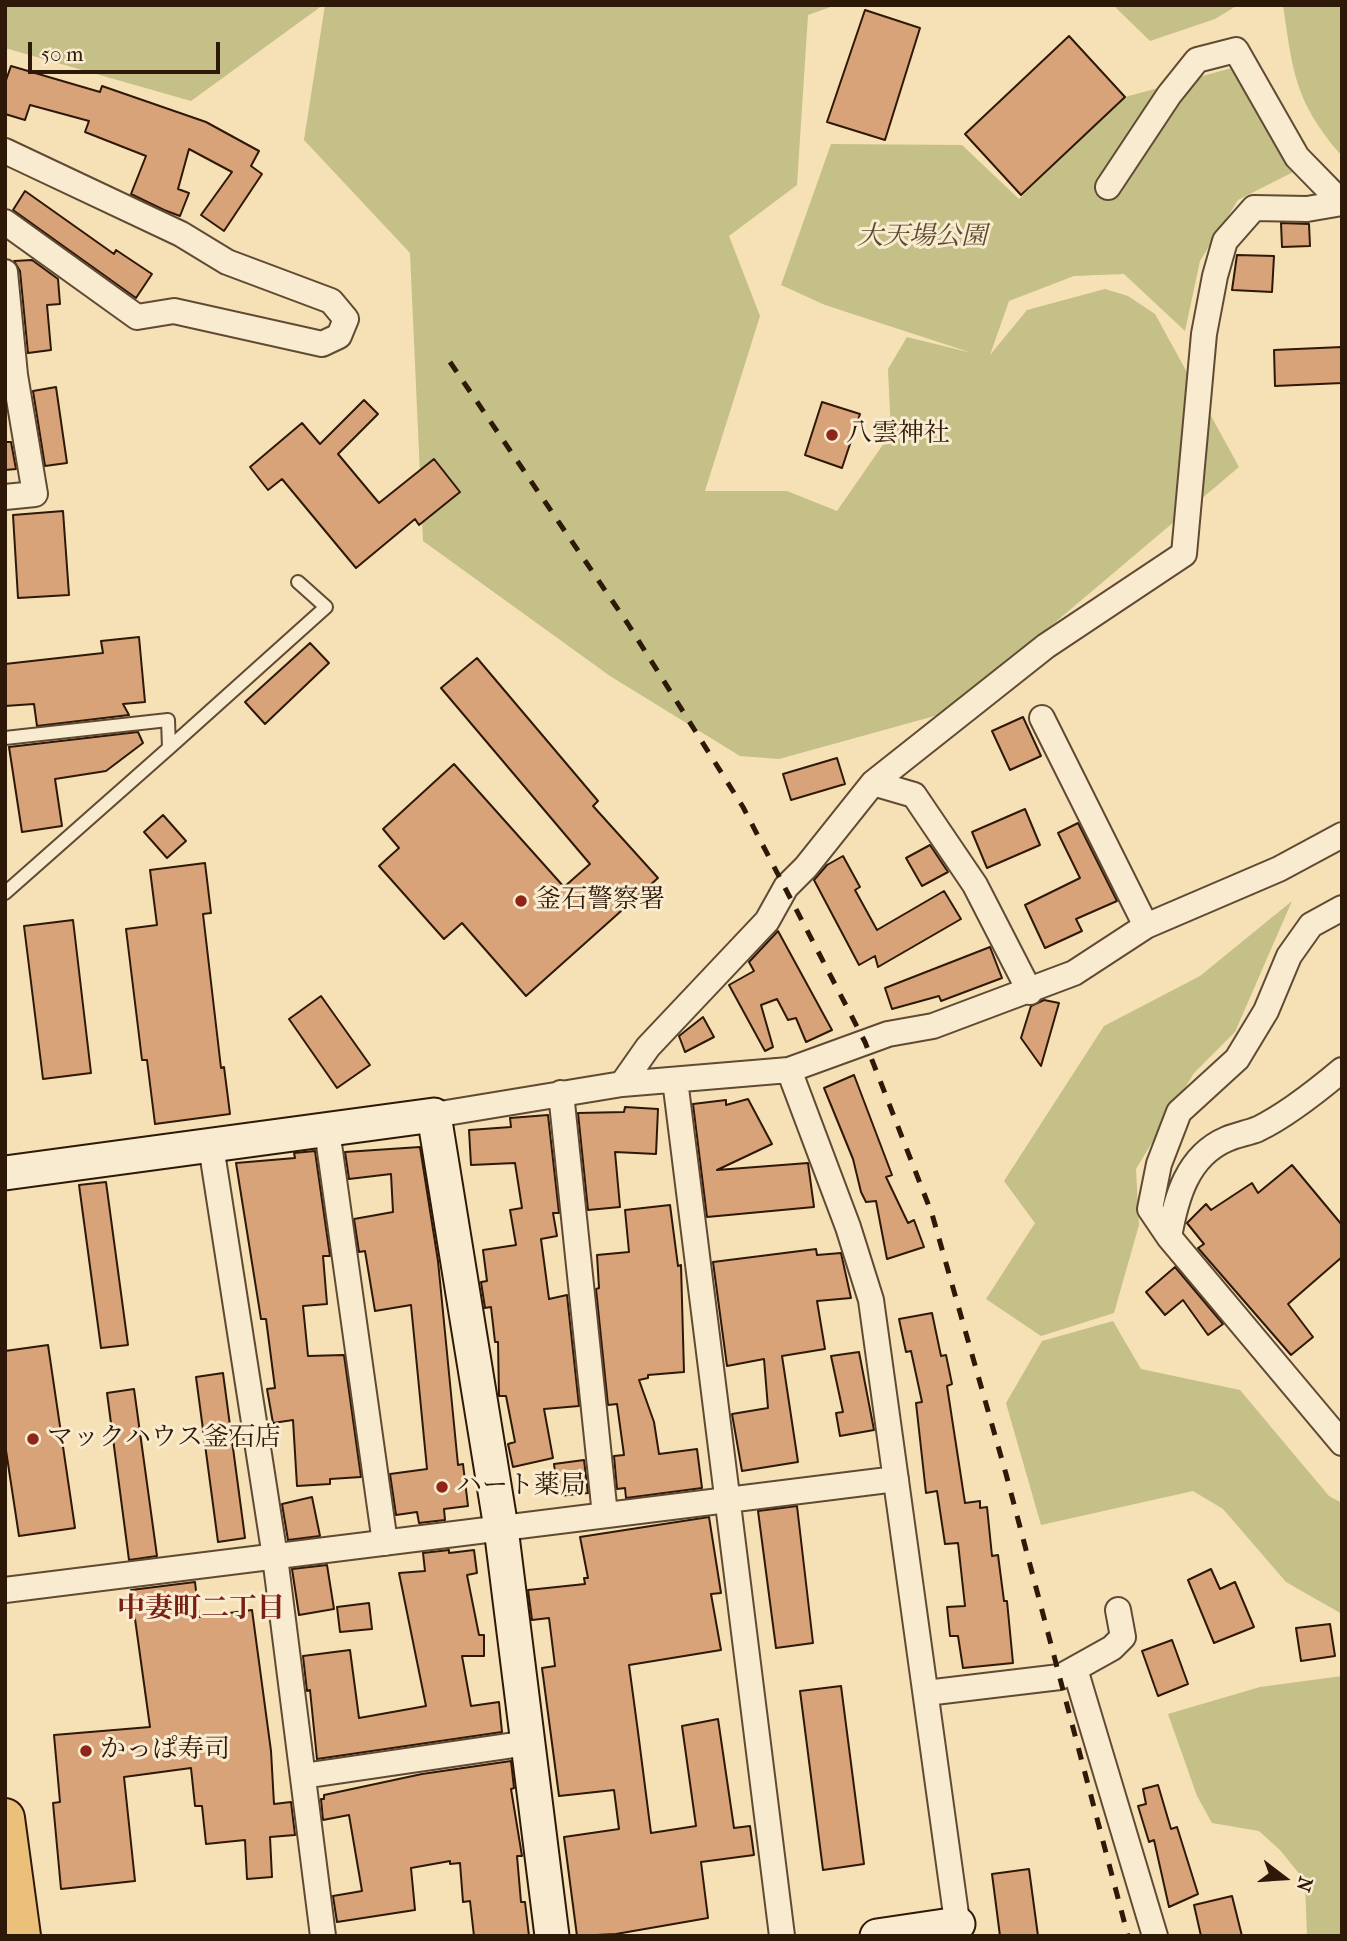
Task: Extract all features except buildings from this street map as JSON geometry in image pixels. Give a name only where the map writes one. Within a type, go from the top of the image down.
[{"type":"highway","points":[[5,1818],[21,1936]]},
{"type":"street","points":[[1108,187],[1169,95],[1197,60],[1236,50],[1297,158],[1342,203]]},
{"type":"street","points":[[5,150],[181,234],[227,262],[331,301],[346,319],[339,336],[322,344],[174,311],[137,317],[5,222]]},
{"type":"street","points":[[622,1084],[648,1047],[767,921],[786,887],[806,867],[873,783],[1046,646],[1184,554],[1204,334],[1225,241],[1254,208],[1307,209],[1342,203]]},
{"type":"street","points":[[5,272],[10,375],[35,494],[5,498]]},
{"type":"street","points":[[1042,719],[1103,835],[1146,926]]},
{"type":"street","points":[[873,783],[914,795],[975,885],[1030,992]]},
{"type":"street","points":[[5,1174],[434,1115],[622,1084],[789,1070],[866,1042],[933,1026],[1030,992],[1074,973],[1146,926],[1279,869],[1342,835]]},
{"type":"street","points":[[1342,908],[1311,925],[1289,956],[1266,1011],[1237,1059],[1179,1112],[1159,1164],[1150,1209],[1169,1237],[1342,1443]]},
{"type":"street","points":[[789,1070],[848,1227],[871,1300],[959,1930],[877,1936]]},
{"type":"street","points":[[1169,1237],[1182,1184],[1204,1152],[1226,1139],[1258,1129],[1342,1070]]},
{"type":"street","points":[[675,1080],[782,1936]]},
{"type":"street","points":[[561,1093],[606,1516]]},
{"type":"street","points":[[434,1115],[500,1528],[552,1936]]},
{"type":"street","points":[[327,1130],[384,1543]]},
{"type":"street","points":[[211,1146],[275,1557],[323,1936]]},
{"type":"street","points":[[5,1590],[896,1479]]},
{"type":"street","points":[[926,1692],[1060,1677],[1075,1670],[1123,1637],[1118,1610]]},
{"type":"street","points":[[1075,1670],[1155,1936]]},
{"type":"street","points":[[303,1776],[528,1743]]},
{"type":"lane","points":[[5,893],[326,607],[298,582]]},
{"type":"lane","points":[[5,738],[168,720],[169,748]]},
{"type":"green space","points":[[5,5],[323,5],[191,101],[5,48]]},
{"type":"green space","name":"大天場公園","points":[[325,5],[836,5],[808,15],[797,185],[729,236],[760,316],[705,491],[787,491],[837,511],[891,433],[888,369],[907,337],[972,353],[825,305],[781,285],[831,144],[962,145],[1019,199],[1125,97],[1243,65],[1305,166],[1238,200],[1200,261],[1185,331],[1124,274],[1074,276],[1009,301],[990,355],[1027,310],[1105,289],[1128,296],[1155,314],[1239,467],[949,712],[779,759],[740,756],[610,676],[423,541],[410,253],[304,140]]},
{"type":"green space","points":[[1113,5],[1238,5],[1215,19],[1150,41]]},
{"type":"green space","points":[[1283,5],[1342,5],[1342,156],[1326,137],[1305,102],[1294,68]]},
{"type":"green space","points":[[1292,901],[1235,1032],[1194,1073],[1136,1169],[1139,1225],[1114,1313],[1041,1336],[986,1299],[1035,1223],[1004,1181],[1104,1026],[1200,976]]},
{"type":"green space","points":[[1113,1321],[1141,1369],[1240,1390],[1329,1496],[1342,1503],[1342,1614],[1286,1582],[1223,1509],[1193,1491],[1041,1525],[1006,1403],[1042,1341]]},
{"type":"green space","points":[[1342,1676],[1342,1936],[1307,1936],[1305,1881],[1280,1850],[1259,1831],[1212,1823],[1197,1796],[1168,1714],[1260,1687]]},
{"type":"railway","points":[[450,362],[628,624],[743,807],[865,1042],[932,1214],[1006,1474],[1128,1936]]},
{"type":"place","name":"八雲神社","points":[[832,435]]},
{"type":"place","name":"釜石警察署","points":[[521,901]]},
{"type":"place","name":"マックハウス釜石店","points":[[33,1439]]},
{"type":"place","name":"ハート薬局","points":[[442,1487]]},
{"type":"place","name":"かっぱ寿司","points":[[86,1751]]},
{"type":"district","name":"中妻町二丁目","points":[[201,1610]]}]
